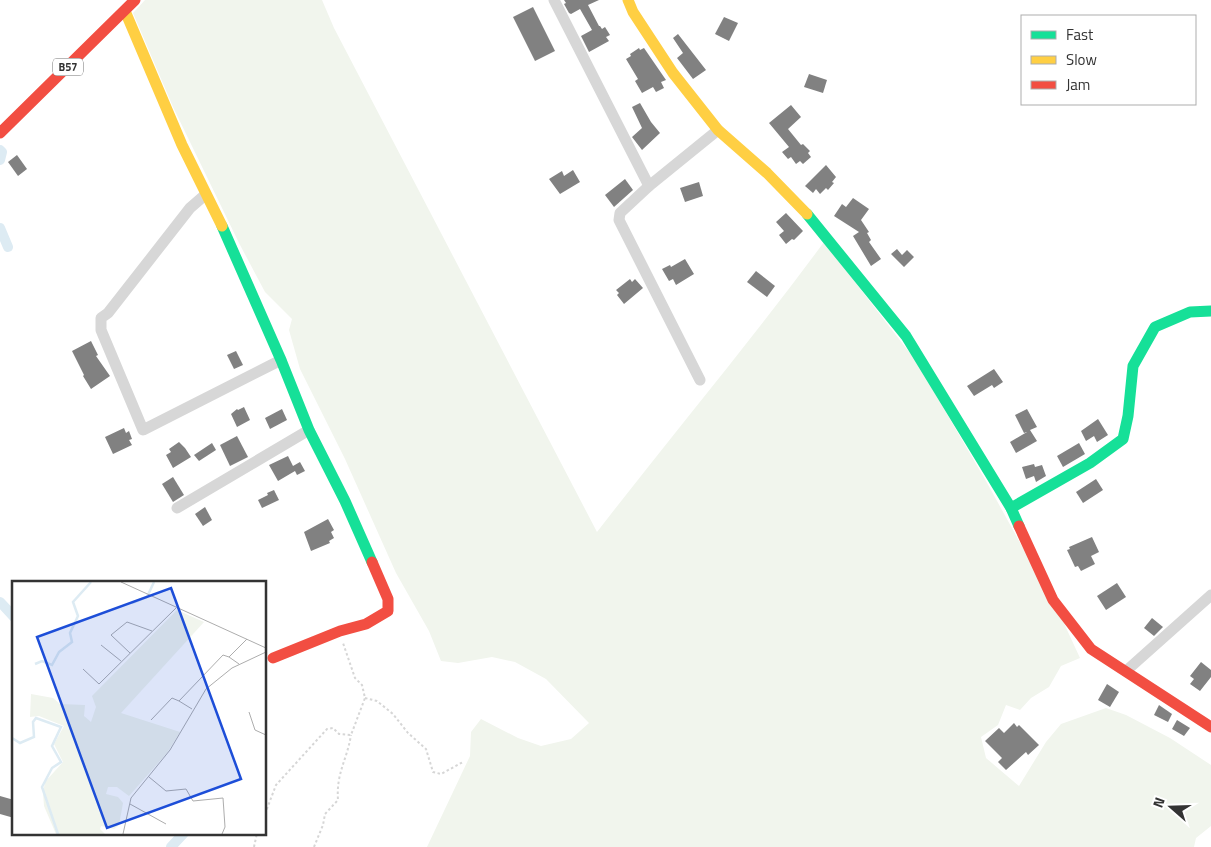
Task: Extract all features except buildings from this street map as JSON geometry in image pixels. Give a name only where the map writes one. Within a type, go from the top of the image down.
[{"type":"street","name":"B57","points":[[0,133],[135,0]]},
{"type":"street","points":[[554,0],[649,186]]},
{"type":"street","points":[[628,0],[633,12],[673,74],[718,130],[767,173],[814,221],[906,336],[1011,508],[1053,600],[1091,649],[1211,727]]},
{"type":"street","points":[[125,11],[205,195],[230,244],[281,360],[309,430],[345,501],[388,599],[388,611],[366,624],[340,631],[273,658]]},
{"type":"street","points":[[700,380],[619,220],[620,213],[649,186],[718,130]]},
{"type":"street","points":[[205,195],[190,208],[108,313],[101,318],[101,330],[143,430],[281,360]]},
{"type":"street","points":[[1011,508],[1090,463],[1123,439],[1128,416],[1133,366],[1155,327],[1190,312],[1211,311]]},
{"type":"street","points":[[177,508],[309,430]]},
{"type":"street","points":[[1126,671],[1211,595]]},
{"type":"path","points":[[314,847],[323,825],[325,814],[338,800],[337,788],[341,767],[365,698],[362,685],[355,678],[340,631]]},
{"type":"path","points":[[365,698],[378,701],[383,705],[393,714],[408,734],[426,749],[433,772],[441,774],[463,762]]},
{"type":"path","points":[[266,811],[276,785],[327,729],[333,728],[339,734],[351,736]]},
{"type":"path","points":[[254,847],[257,834]]},
{"type":"shaded area","points":[[145,0],[322,0],[334,28],[597,532],[824,242],[916,361],[986,481],[1062,619],[1080,658],[1061,666],[1049,687],[1031,698],[1020,710],[1006,705],[998,725],[981,737],[986,758],[1019,786],[1046,742],[1061,724],[1106,708],[1126,715],[1170,738],[1211,765],[1211,826],[1196,838],[1194,847],[427,847],[470,756],[471,732],[481,719],[518,738],[541,746],[571,739],[589,723],[546,679],[515,662],[492,657],[458,663],[441,661],[429,631],[396,573],[345,459],[300,369],[289,330],[292,319],[265,292],[173,107],[133,13]]},
{"type":"waterway","points":[[0,150],[2,152],[0,160]]},
{"type":"waterway","points":[[0,228],[8,247]]},
{"type":"waterway","points":[[0,602],[12,615]]},
{"type":"waterway","points":[[171,847],[183,834]]},
{"type":"traffic: fast","points":[[807,214],[906,336],[1011,508],[1019,526]]},
{"type":"traffic: fast","points":[[222,226],[281,360],[309,430],[345,501],[372,562]]},
{"type":"traffic: fast","points":[[1011,508],[1090,463],[1123,439],[1128,416],[1133,366],[1155,327],[1190,312],[1211,311]]},
{"type":"traffic: slow","points":[[628,0],[633,12],[673,73],[718,130],[767,173],[807,214]]},
{"type":"traffic: slow","points":[[125,11],[182,145],[222,226]]},
{"type":"traffic: jam","points":[[0,133],[135,0]]},
{"type":"traffic: jam","points":[[1019,526],[1053,600],[1091,649],[1211,727]]},
{"type":"traffic: jam","points":[[273,658],[340,631],[366,624],[388,611],[388,599],[372,562]]}]
